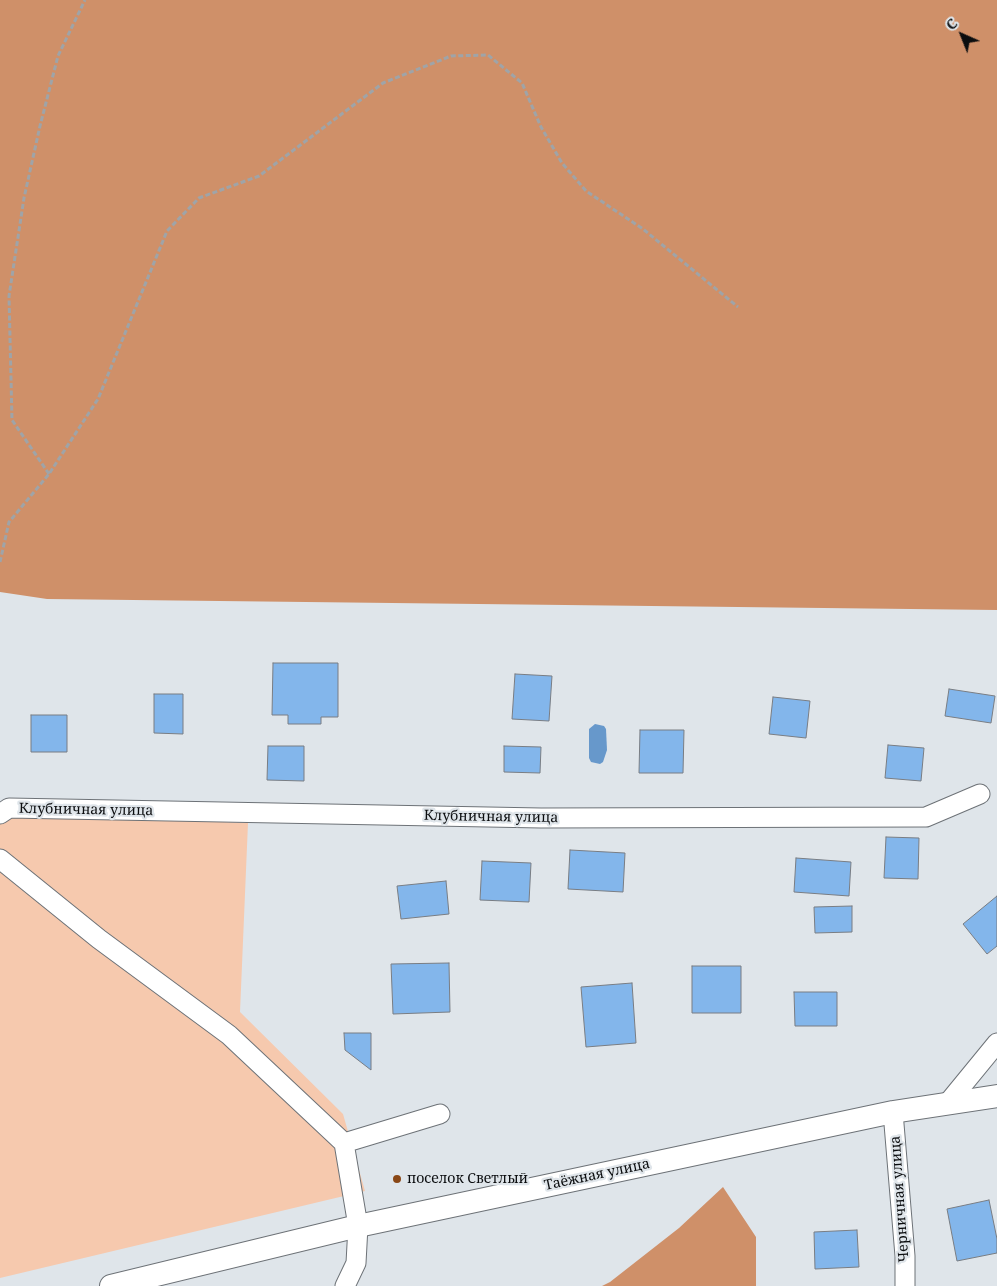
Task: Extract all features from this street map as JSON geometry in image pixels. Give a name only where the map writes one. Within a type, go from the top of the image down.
[{"type":"street","name":"Клубничная улица","points":[[0,814],[9,808],[541,818],[926,817],[980,794]]},
{"type":"street","points":[[0,859],[99,939],[229,1035],[303,1103],[344,1144],[358,1226],[356,1263],[345,1286]]},
{"type":"street","points":[[947,1104],[997,1043]]},
{"type":"street","name":"Таёжная улица","points":[[111,1286],[358,1226],[893,1112],[997,1096]]},
{"type":"street","name":"Черничная улица","points":[[893,1112],[906,1286]]},
{"type":"street","points":[[344,1144],[440,1114]]},
{"type":"path","points":[[49,474],[12,420],[9,296],[24,198],[58,56],[86,0]]},
{"type":"path","points":[[0,562],[9,522],[49,474],[98,399],[167,231],[199,198],[260,176],[383,83],[452,56],[488,55],[522,83],[540,127],[562,163],[586,191],[643,229],[738,307]]},
{"type":"shaded area","points":[[0,0],[997,0],[997,610],[47,599],[0,592]]},
{"type":"shaded area","points":[[0,813],[248,823],[240,1012],[343,1114],[365,1191],[0,1278]]},
{"type":"shaded area","points":[[723,1187],[756,1237],[756,1286],[602,1286],[610,1282],[679,1228]]},
{"type":"water","points":[[595,724],[604,726],[606,729],[607,750],[603,762],[600,764],[591,762],[589,758],[589,729]]},
{"type":"building","points":[[273,663],[338,663],[338,717],[321,717],[321,724],[288,724],[288,715],[272,715]]},
{"type":"building","points":[[515,674],[552,676],[549,721],[512,719]]},
{"type":"building","points":[[949,689],[995,696],[991,723],[945,716]]},
{"type":"building","points":[[154,694],[183,694],[183,734],[154,733]]},
{"type":"building","points":[[773,697],[810,701],[806,738],[769,734]]},
{"type":"building","points":[[31,715],[67,715],[67,752],[31,752]]},
{"type":"building","points":[[640,730],[684,730],[683,773],[639,773]]},
{"type":"building","points":[[888,745],[924,748],[921,781],[885,778]]},
{"type":"building","points":[[268,746],[304,746],[304,781],[267,780]]},
{"type":"building","points":[[504,746],[541,747],[540,773],[504,772]]},
{"type":"building","points":[[886,837],[919,838],[918,879],[884,878]]},
{"type":"building","points":[[570,850],[625,853],[623,892],[568,889]]},
{"type":"building","points":[[796,858],[851,862],[849,896],[794,892]]},
{"type":"building","points":[[482,861],[531,863],[529,902],[480,900]]},
{"type":"building","points":[[446,881],[449,914],[401,919],[397,886]]},
{"type":"building","points":[[997,896],[997,946],[987,954],[963,924]]},
{"type":"building","points":[[852,906],[852,932],[815,933],[814,907]]},
{"type":"building","points":[[449,963],[450,1012],[393,1014],[391,964]]},
{"type":"building","points":[[692,966],[741,966],[741,1013],[692,1013]]},
{"type":"building","points":[[632,983],[636,1043],[586,1047],[581,987]]},
{"type":"building","points":[[794,992],[837,992],[837,1026],[795,1026]]},
{"type":"building","points":[[344,1033],[371,1033],[371,1070],[345,1050]]},
{"type":"building","points":[[989,1200],[997,1239],[997,1253],[957,1261],[947,1209]]},
{"type":"building","points":[[857,1230],[859,1267],[815,1269],[814,1232]]},
{"type":"place","name":"поселок Светлый","points":[[397,1179]]}]
